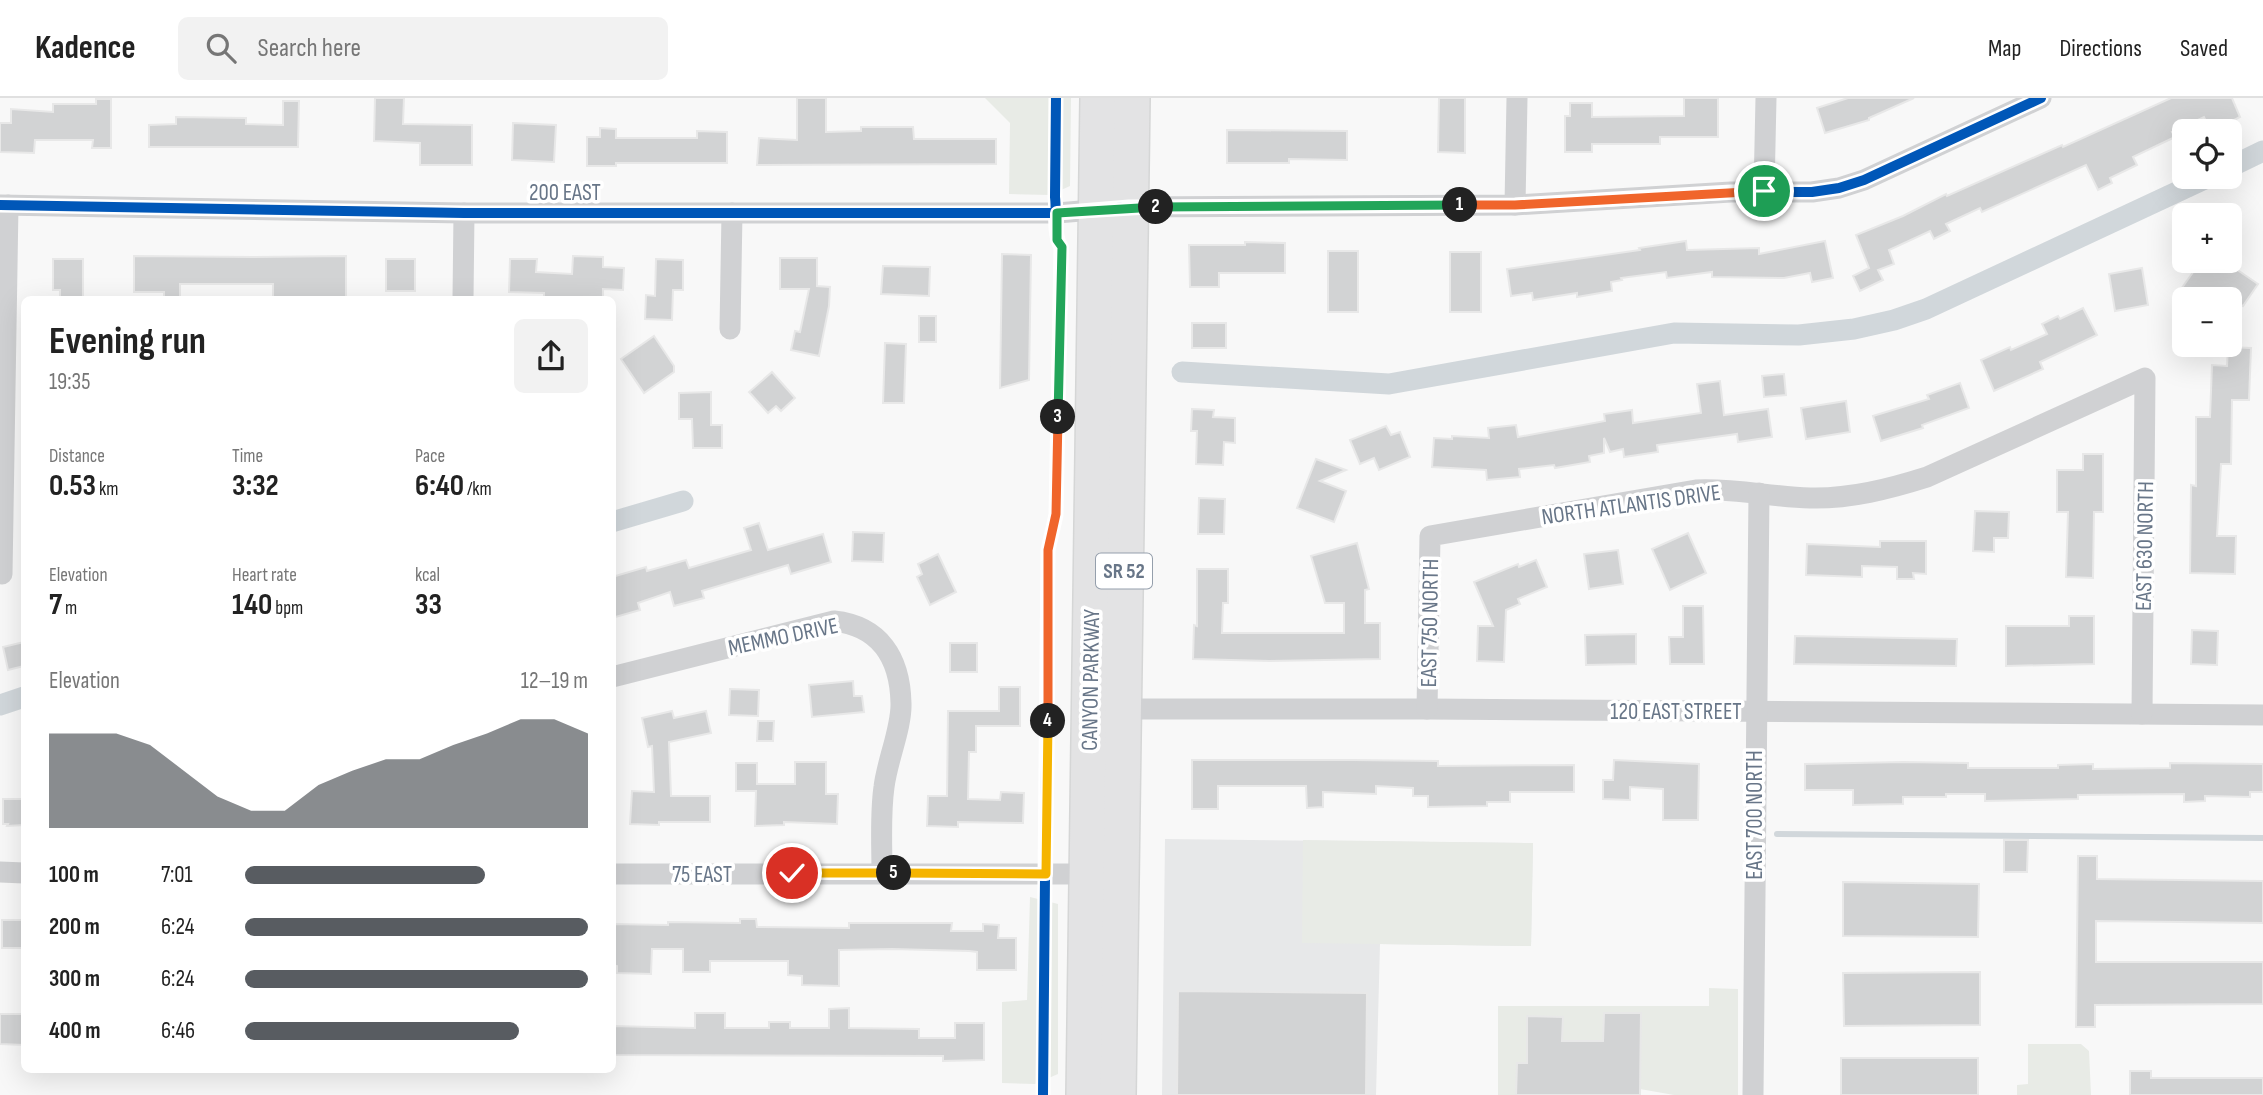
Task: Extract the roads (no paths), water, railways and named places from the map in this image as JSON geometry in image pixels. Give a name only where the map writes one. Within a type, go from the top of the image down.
[{"type":"highway","name":"CANYON PARKWAY","points":[[1098,98],[1113,209],[1106,709],[1118,1095]]},
{"type":"highway","name":"CANYON PARKWAY","points":[[1113,209],[1132,98]]},
{"type":"highway","name":"CANYON PARKWAY","points":[[1084,1095],[1086,874],[1106,709]]},
{"type":"street","points":[[1515,205],[1517,98]]},
{"type":"street","points":[[1764,191],[1766,98]]},
{"type":"street","name":"200 EAST","points":[[4,205],[464,213],[1057,213],[1113,209],[1515,205],[1764,191],[1812,192],[1839,188],[1864,180],[2041,98]]},
{"type":"street","points":[[2,574],[15,485],[4,205]]},
{"type":"street","points":[[463,296],[464,213]]},
{"type":"street","points":[[730,330],[732,213]]},
{"type":"street","name":"NORTH ATLANTIS DRIVE","points":[[1430,536],[1696,490],[1727,489],[1813,498],[1894,488],[1927,477],[2145,378]]},
{"type":"street","name":"EAST 630 NORTH","points":[[2142,713],[2145,378]]},
{"type":"street","name":"EAST 700 NORTH","points":[[1752,1095],[1759,494]]},
{"type":"street","name":"EAST 750 NORTH","points":[[1427,709],[1430,536]]},
{"type":"street","name":"MEMMO DRIVE","points":[[616,676],[834,621],[853,623],[873,634],[889,652],[901,704],[884,788],[882,873]]},
{"type":"street","name":"120 EAST STREET","points":[[1106,709],[2263,715]]},
{"type":"street","points":[[0,873],[21,873]]},
{"type":"street","name":"75 EAST","points":[[616,874],[1086,874]]},
{"type":"waterway","points":[[2242,161],[2263,151]]},
{"type":"waterway","points":[[1182,372],[1389,384],[1674,333],[1799,335],[1854,329],[1926,309],[2183,189]]},
{"type":"waterway","points":[[616,521],[683,501]]},
{"type":"waterway","points":[[0,705],[21,698]]},
{"type":"waterway","points":[[1777,834],[2263,838]]}]
